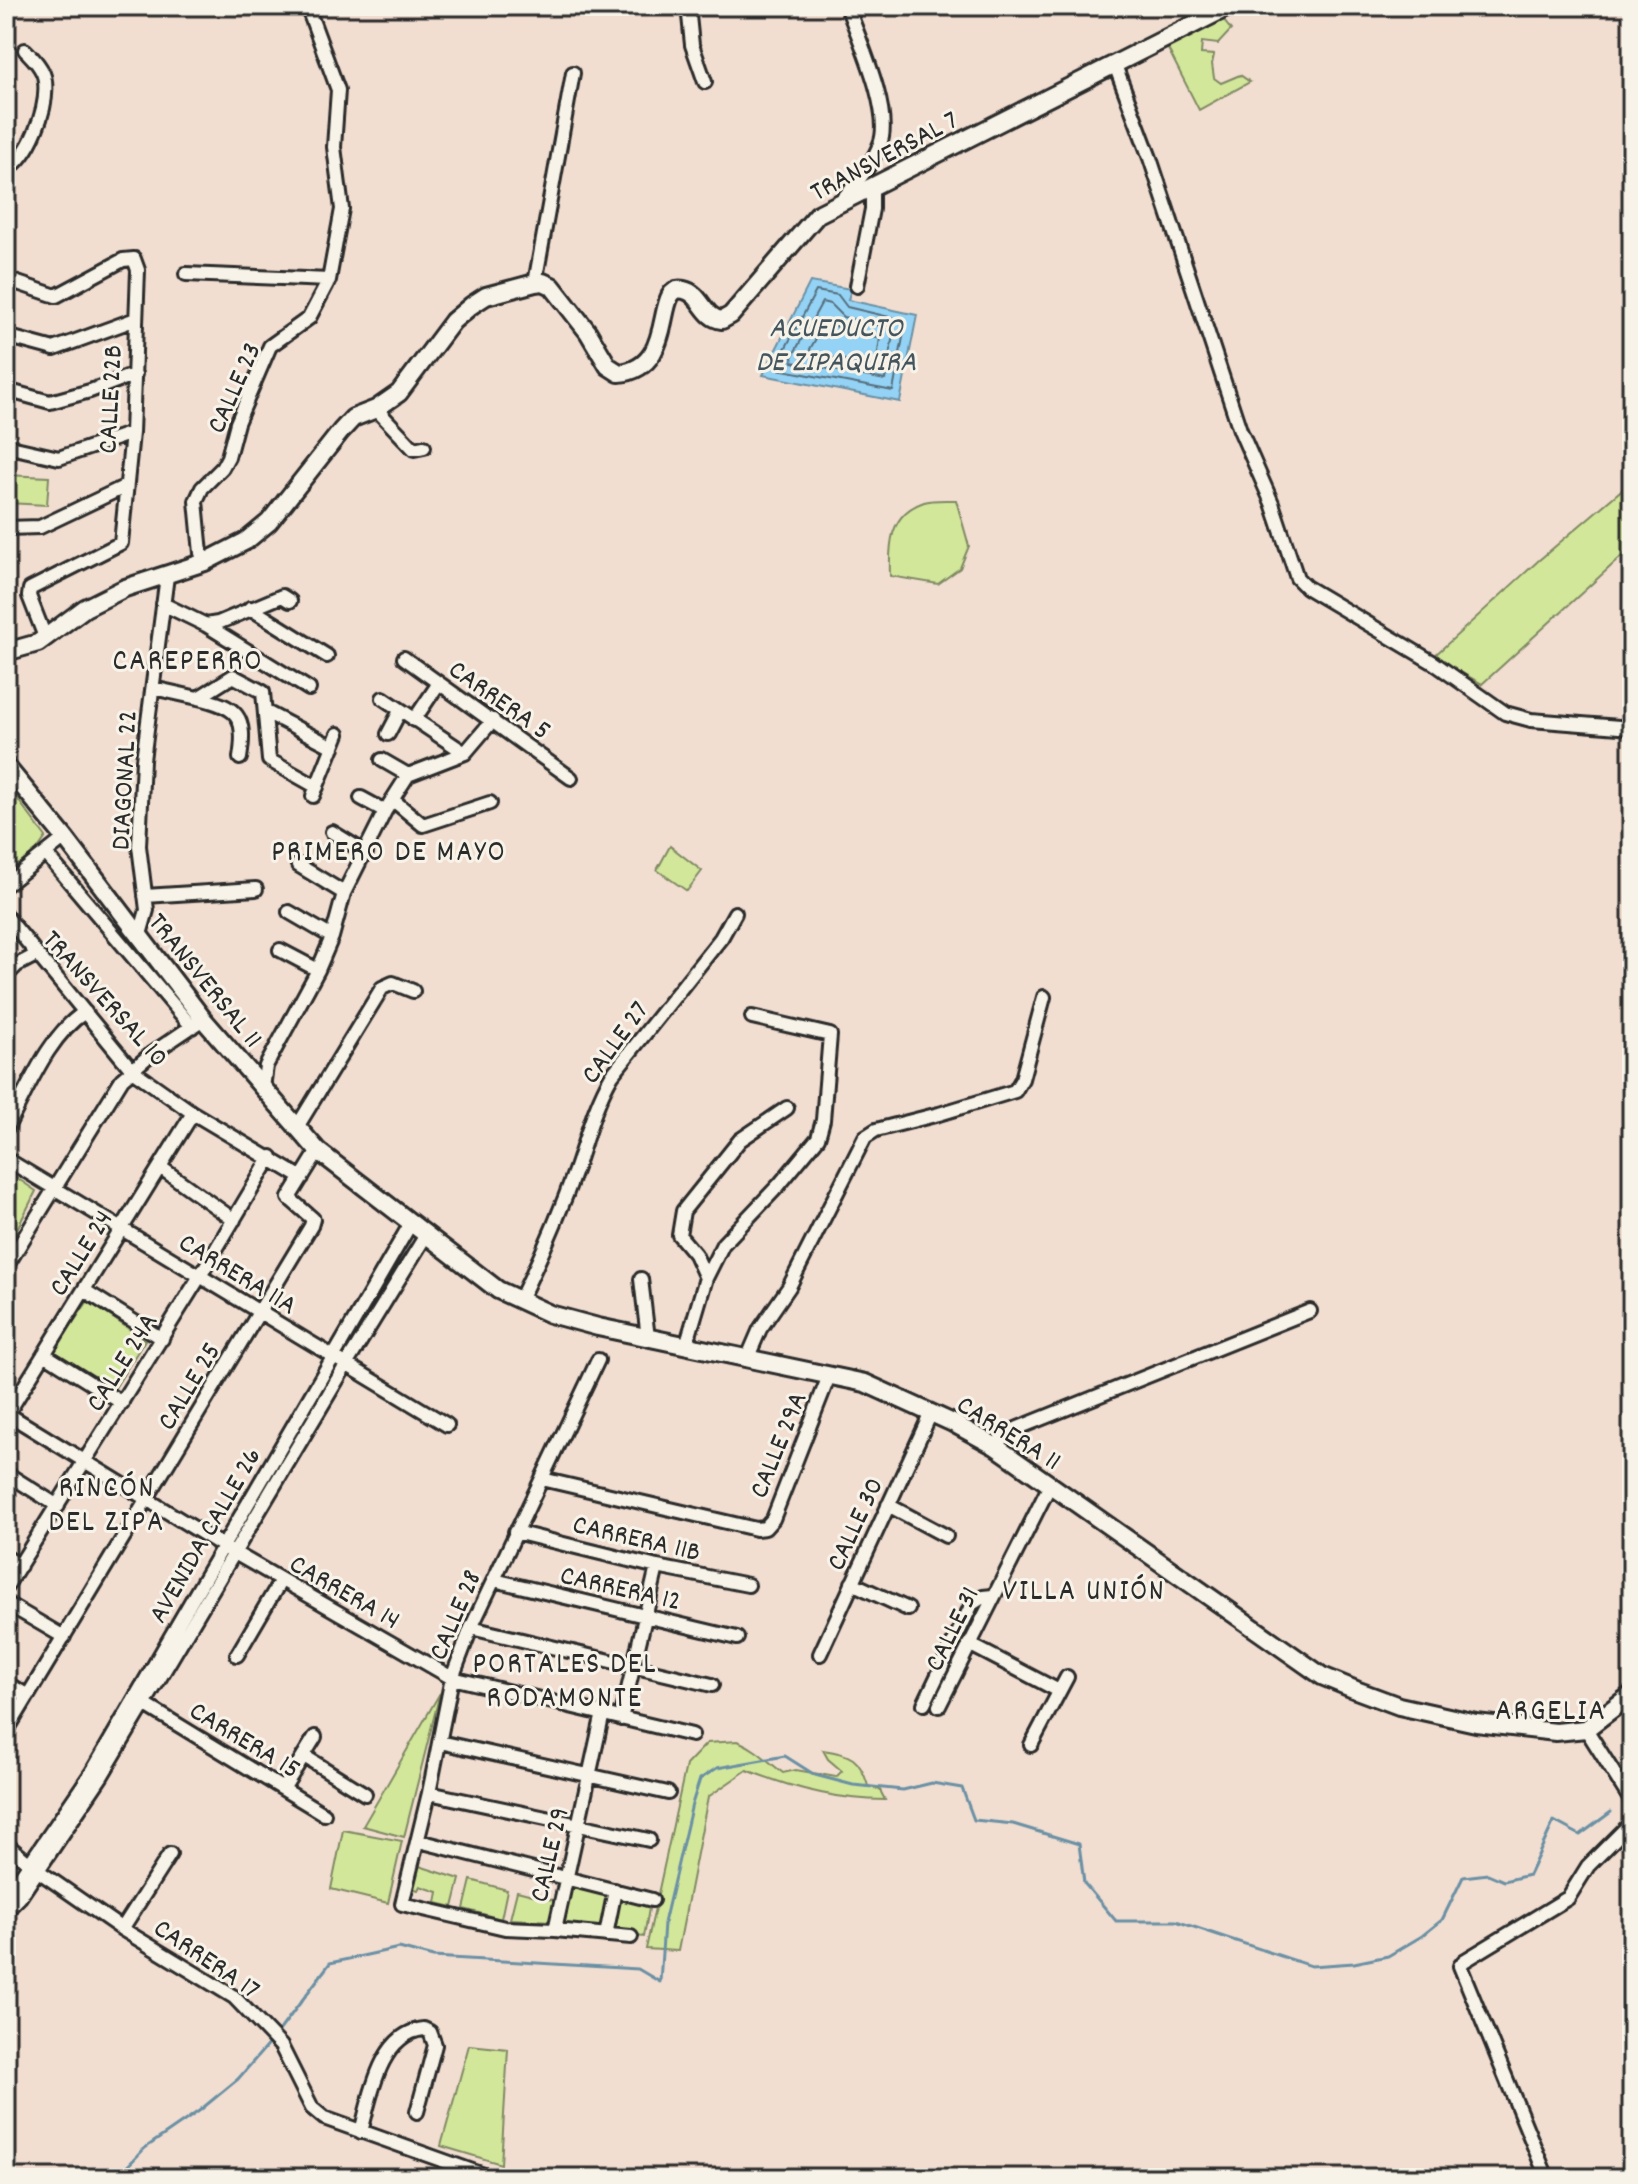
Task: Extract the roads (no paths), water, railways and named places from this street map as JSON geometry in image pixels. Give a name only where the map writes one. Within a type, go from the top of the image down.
[{"type":"street","name":"CALLE 23","points":[[205,562],[201,553],[196,501],[202,488],[222,468],[228,457],[237,423],[270,346],[309,318],[329,280],[342,209],[334,147],[338,90],[307,6]]},
{"type":"street","points":[[688,6],[692,45],[705,82]]},
{"type":"street","points":[[842,200],[864,172],[882,141],[881,102],[847,6]]},
{"type":"street","name":"TRANSVERSAL 7","points":[[535,283],[543,282],[557,291],[588,332],[608,366],[619,373],[632,372],[641,368],[660,340],[669,296],[676,290],[694,295],[708,314],[722,320],[731,315],[818,214],[1230,6]]},
{"type":"street","points":[[6,170],[23,156],[39,123],[45,80],[35,59],[25,50]]},
{"type":"street","points":[[1115,65],[1150,158],[1240,430],[1272,503],[1297,578],[1306,587],[1434,663],[1505,713],[1531,720],[1632,728]]},
{"type":"street","points":[[6,652],[38,643],[85,608],[125,588],[205,562],[246,541],[269,522],[353,418],[376,409],[399,393],[453,321],[486,296],[535,283],[573,73]]},
{"type":"street","points":[[857,286],[872,209],[872,187]]},
{"type":"street","name":"CALLE 22B","points":[[6,279],[56,296],[123,260],[134,259],[138,270],[132,433],[121,543],[30,589],[29,596],[45,637]]},
{"type":"street","points":[[186,274],[329,280]]},
{"type":"street","points":[[6,336],[54,349],[136,319]]},
{"type":"street","points":[[6,390],[50,402],[135,374]]},
{"type":"street","points":[[376,409],[414,449],[424,447]]},
{"type":"street","points":[[6,446],[59,458],[132,433]]},
{"type":"street","points":[[6,528],[40,527],[126,486]]},
{"type":"street","name":"DIAGONAL 22","points":[[139,938],[147,910],[139,846],[143,760],[167,576]]},
{"type":"street","points":[[206,625],[218,623],[282,596],[290,601]]},
{"type":"street","points":[[163,604],[206,625],[309,689]]},
{"type":"street","points":[[250,608],[327,656]]},
{"type":"street","name":"CARRERA 5","points":[[404,658],[571,778]]},
{"type":"street","points":[[198,698],[233,676],[263,692],[269,760],[315,792],[338,734]]},
{"type":"street","points":[[414,720],[439,683]]},
{"type":"street","points":[[153,688],[224,704],[235,712],[241,726],[240,758]]},
{"type":"street","points":[[383,698],[465,753]]},
{"type":"street","points":[[388,734],[400,711]]},
{"type":"street","points":[[266,712],[333,747]]},
{"type":"street","points":[[263,1088],[266,1066],[318,970],[332,937],[344,893],[389,805],[408,775],[465,753],[493,720]]},
{"type":"street","points":[[382,760],[408,775]]},
{"type":"street","name":"TRANSVERSAL 11","points":[[6,766],[65,838],[197,1023],[263,1088],[318,1151],[389,1205]]},
{"type":"street","points":[[361,798],[389,805],[423,825],[490,803]]},
{"type":"street","points":[[332,832],[366,853]]},
{"type":"street","points":[[6,885],[65,838]]},
{"type":"street","points":[[6,1267],[10,1252],[110,1097],[132,1070],[197,1023],[46,854]]},
{"type":"street","points":[[298,865],[344,893]]},
{"type":"street","points":[[145,896],[256,889]]},
{"type":"street","points":[[289,912],[332,937]]},
{"type":"street","name":"CALLE 27","points":[[520,1300],[549,1237],[600,1095],[612,1075],[721,938],[735,913]]},
{"type":"street","name":"TRANSVERSAL 10","points":[[6,916],[132,1070],[193,1113],[302,1178]]},
{"type":"street","points":[[280,950],[318,970]]},
{"type":"street","points":[[6,976],[17,965],[36,955]]},
{"type":"street","points":[[297,1127],[382,988],[393,983],[413,991]]},
{"type":"street","points":[[747,1359],[760,1329],[789,1287],[865,1137],[876,1130],[1015,1091],[1022,1079],[1044,997]]},
{"type":"street","points":[[6,1129],[57,1037],[69,1022],[85,1012]]},
{"type":"street","points":[[686,1346],[706,1278],[723,1244],[804,1156],[818,1138],[823,1120],[830,1035],[752,1017]]},
{"type":"street","points":[[706,1278],[695,1254],[679,1235],[683,1211],[740,1140],[787,1108]]},
{"type":"street","name":"CALLE 24","points":[[6,1414],[193,1113]]},
{"type":"street","name":"CALLE 25","points":[[6,1732],[313,1219],[289,1198],[318,1151]]},
{"type":"street","name":"CALLE 24A","points":[[6,1587],[162,1339],[271,1157]]},
{"type":"street","name":"CARRERA 11A","points":[[8,1164],[54,1188],[447,1425]]},
{"type":"street","points":[[160,1167],[234,1220]]},
{"type":"street","name":"CARRERA 11","points":[[389,1205],[498,1290],[550,1314],[648,1338],[865,1383],[931,1413],[995,1446],[1322,1676],[1399,1706],[1476,1723],[1556,1732],[1586,1729]]},
{"type":"street","name":"AVENIDA CALLE 26","points":[[340,1361],[411,1223]]},
{"type":"street","name":"AVENIDA CALLE 26","points":[[34,1868],[340,1361],[426,1235]]},
{"type":"street","points":[[641,1279],[648,1338]]},
{"type":"street","points":[[84,1290],[162,1339]]},
{"type":"street","points":[[995,1446],[1006,1434],[1018,1428],[1310,1311]]},
{"type":"street","points":[[44,1354],[122,1403]]},
{"type":"street","name":"CALLE 28","points":[[555,1930],[505,1928],[402,1904],[419,1841],[452,1678],[515,1532],[598,1360]]},
{"type":"street","name":"CALLE 29A","points":[[542,1479],[756,1529],[765,1528],[773,1519],[829,1376]]},
{"type":"street","name":"CALLE 30","points":[[820,1654],[931,1413]]},
{"type":"street","name":"CARRERA 14","points":[[6,1414],[228,1549],[452,1678],[692,1735]]},
{"type":"street","points":[[6,1473],[58,1506]]},
{"type":"street","name":"CALLE 31","points":[[939,1706],[1050,1485]]},
{"type":"street","points":[[888,1505],[946,1536]]},
{"type":"street","name":"CARRERA 11B","points":[[515,1532],[657,1567],[748,1585]]},
{"type":"street","name":"AVENIDA CALLE 26","points":[[34,1868],[101,1777],[228,1549]]},
{"type":"street","points":[[6,1557],[20,1566]]},
{"type":"street","points":[[621,1719],[657,1567]]},
{"type":"street","points":[[237,1655],[281,1580]]},
{"type":"street","name":"CARRERA 12","points":[[494,1580],[737,1638]]},
{"type":"street","points":[[852,1583],[908,1609]]},
{"type":"street","points":[[924,1704],[972,1604],[983,1597],[993,1596]]},
{"type":"street","points":[[6,1603],[64,1637]]},
{"type":"street","points":[[471,1628],[712,1685]]},
{"type":"street","points":[[969,1644],[1059,1691]]},
{"type":"street","points":[[1031,1745],[1067,1677]]},
{"type":"street","points":[[6,1683],[28,1696]]},
{"type":"street","points":[[1632,1694],[1586,1729],[1632,1802]]},
{"type":"street","name":"CARRERA 15","points":[[144,1704],[324,1814]]},
{"type":"street","name":"CALLE 29","points":[[603,1713],[555,1930],[631,1937]]},
{"type":"street","points":[[283,1789],[315,1737]]},
{"type":"street","points":[[440,1742],[668,1793]]},
{"type":"street","points":[[304,1756],[365,1794]]},
{"type":"street","points":[[429,1793],[649,1840]]},
{"type":"street","points":[[1547,2178],[1460,1966],[1568,1898],[1588,1866],[1632,1822]]},
{"type":"street","points":[[419,1841],[652,1900]]},
{"type":"street","name":"CARRERA 17","points":[[6,1844],[34,1868],[122,1929],[234,1997],[281,2046],[312,2108],[324,2118],[492,2178]]},
{"type":"street","points":[[122,1929],[170,1854]]},
{"type":"street","points":[[6,1898],[34,1868]]},
{"type":"street","points":[[6,1911],[20,1897],[34,1868]]},
{"type":"street","points":[[606,1935],[615,1890]]},
{"type":"street","points":[[361,2132],[378,2069],[385,2057],[408,2034],[424,2029],[430,2032],[435,2045],[417,2112]]},
{"type":"water","name":"ACUEDUCTO DE ZIPAQUIRA","points":[[810,282],[851,289],[848,300],[917,315],[900,402],[763,375]]},
{"type":"waterway","points":[[276,2035],[330,1963],[399,1948],[433,1957],[638,1969],[660,1982],[664,1923],[700,1779],[717,1768],[785,1756],[815,1775],[853,1785],[903,1790],[932,1783],[962,1788],[974,1820],[1013,1824],[1079,1844],[1084,1883],[1116,1921],[1176,1921],[1311,1966],[1354,1963],[1388,1956],[1442,1920],[1463,1877],[1488,1874],[1504,1881],[1529,1875],[1554,1821],[1580,1835],[1611,1812]]},
{"type":"waterway","points":[[116,2178],[145,2148],[199,2111],[238,2079],[271,2041]]},
{"type":"district","name":"CAREPERRO","points":[[188,659]]},
{"type":"district","name":"PRIMERO DE MAYO","points":[[389,850]]},
{"type":"district","name":"RINCÓN DEL ZIPA","points":[[107,1503]]},
{"type":"district","name":"VILLA UNIÓN","points":[[1084,1589]]},
{"type":"district","name":"PORTALES DEL RODAMONTE","points":[[565,1679]]},
{"type":"district","name":"ARGELIA","points":[[1551,1709]]}]
